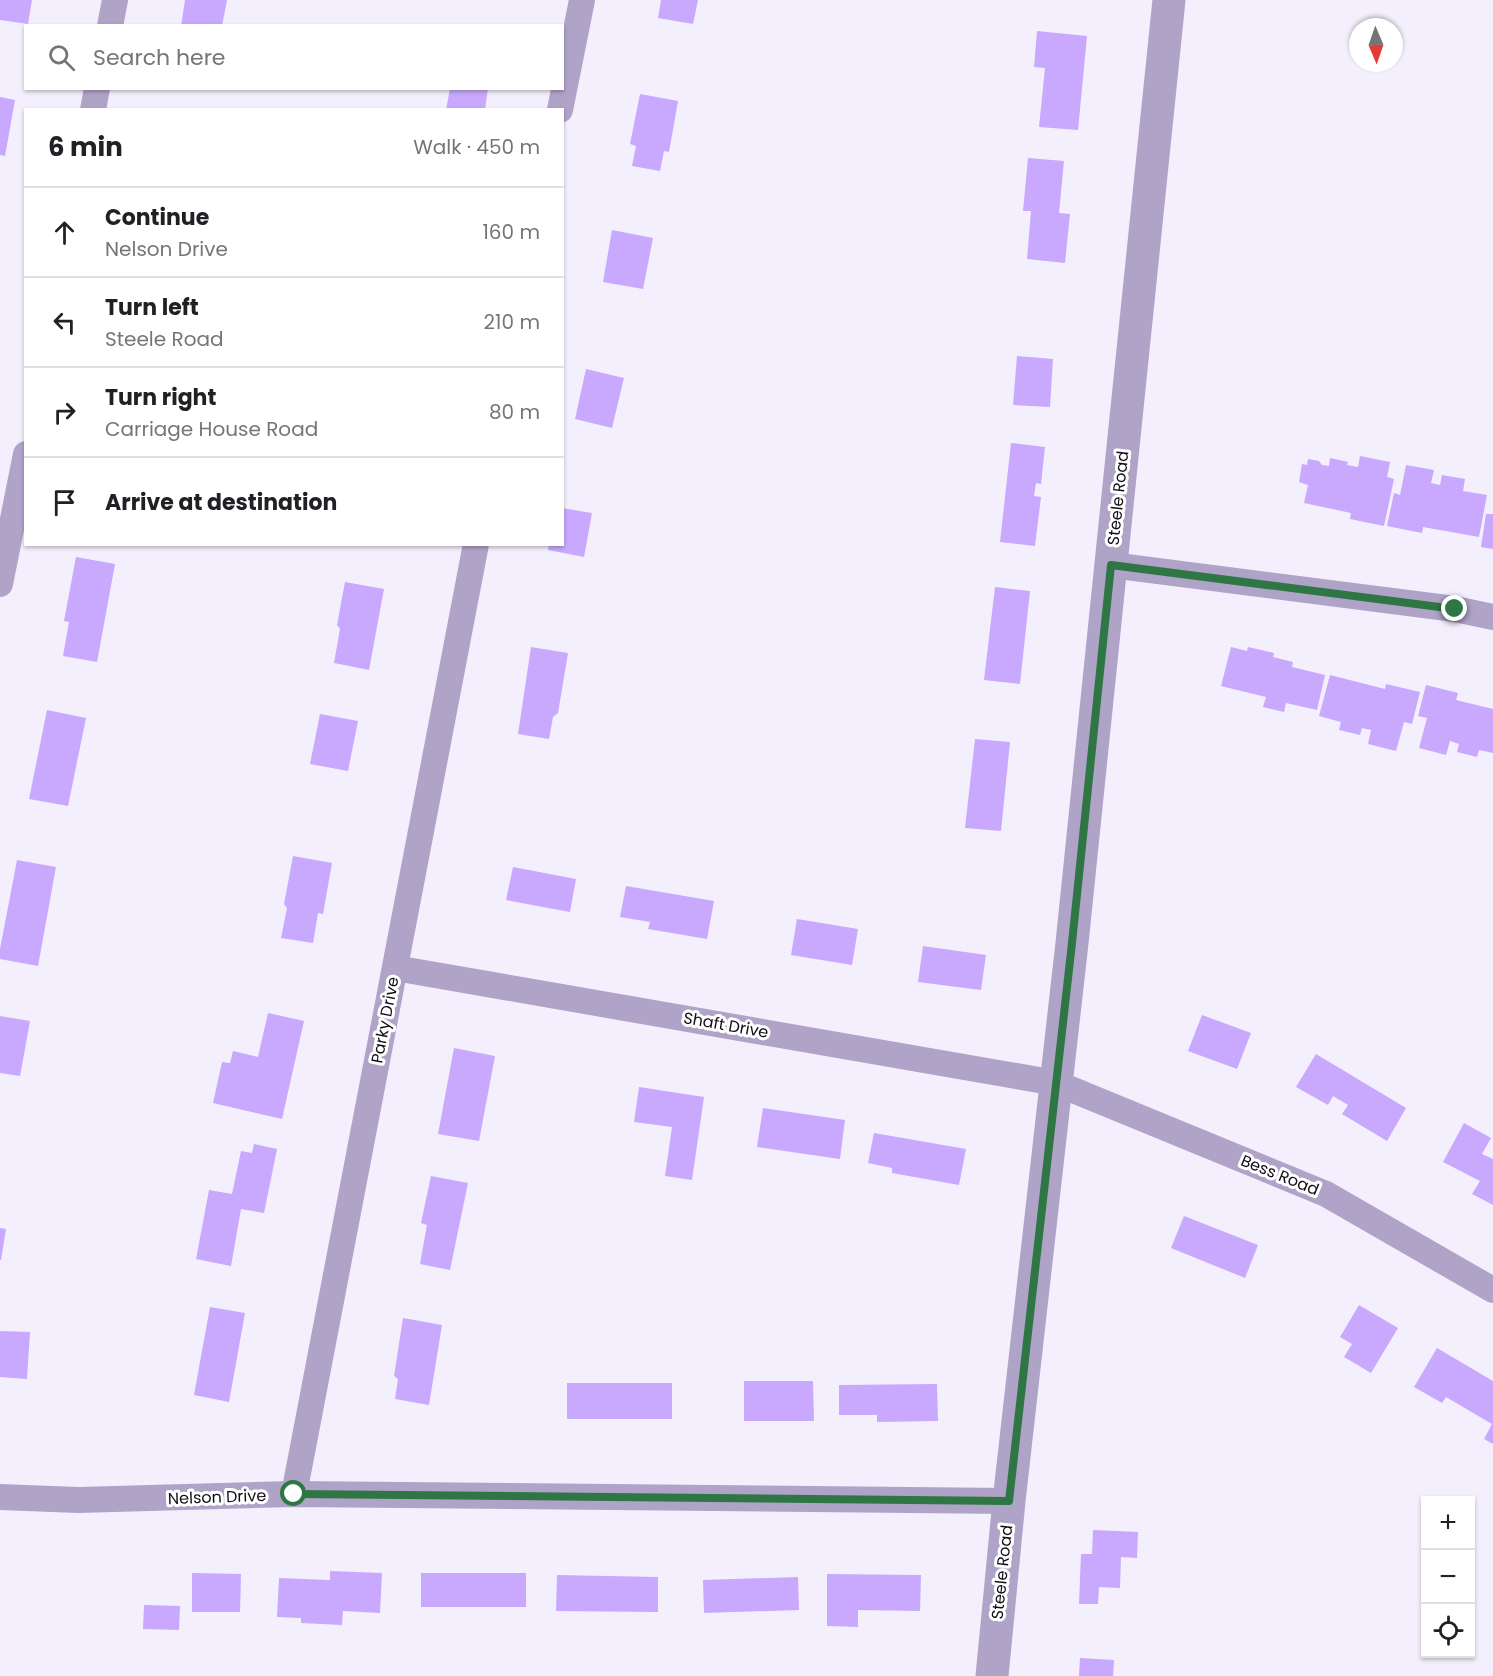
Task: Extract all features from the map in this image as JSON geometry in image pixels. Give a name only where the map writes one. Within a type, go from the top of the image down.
[{"type":"street","points":[[110,24],[115,0]]},
{"type":"street","points":[[560,108],[582,0]]},
{"type":"street","name":"Steele Road","points":[[992,1676],[1169,0]]},
{"type":"street","points":[[93,108],[97,90]]},
{"type":"street","points":[[0,584],[24,464]]},
{"type":"street","name":"Parky Drive","points":[[294,1494],[476,546]]},
{"type":"street","points":[[1111,565],[1455,609],[1493,617]]},
{"type":"street","name":"Shaft Drive","points":[[395,968],[1056,1083]]},
{"type":"street","name":"Bess Road","points":[[1056,1083],[1326,1194],[1493,1290]]},
{"type":"street","name":"Nelson Drive","points":[[0,1497],[78,1500],[294,1494],[1009,1501]]},
{"type":"building","points":[[0,0],[32,0],[28,24],[0,20]]},
{"type":"building","points":[[185,0],[227,0],[222,24],[181,24]]},
{"type":"building","points":[[661,0],[698,0],[693,24],[658,18]]},
{"type":"building","points":[[1037,31],[1087,36],[1078,130],[1039,127],[1045,68],[1034,67]]},
{"type":"building","points":[[450,90],[488,90],[485,108],[446,108]]},
{"type":"building","points":[[640,94],[678,101],[669,152],[664,151],[660,171],[632,166],[636,146],[630,144]]},
{"type":"building","points":[[0,97],[15,100],[5,156],[0,155]]},
{"type":"building","points":[[1028,158],[1064,161],[1059,213],[1070,214],[1065,263],[1027,259],[1031,211],[1023,211]]},
{"type":"building","points":[[612,230],[653,238],[643,289],[603,282]]},
{"type":"building","points":[[1017,356],[1053,359],[1050,407],[1013,405]]},
{"type":"building","points":[[586,369],[624,378],[612,428],[575,419]]},
{"type":"building","points":[[1011,443],[1045,447],[1041,484],[1036,483],[1034,496],[1041,497],[1035,546],[1000,542]]},
{"type":"building","points":[[1360,456],[1390,462],[1387,477],[1394,479],[1384,526],[1350,519],[1351,513],[1304,503],[1308,485],[1299,482],[1302,464],[1307,465],[1308,459],[1329,466],[1330,458],[1358,467]]},
{"type":"building","points":[[1406,465],[1434,470],[1431,483],[1440,485],[1442,475],[1465,479],[1463,491],[1487,495],[1479,537],[1423,527],[1422,533],[1387,526],[1394,493],[1400,495]]},
{"type":"building","points":[[564,508],[592,513],[584,557],[548,550],[549,546],[564,546]]},
{"type":"building","points":[[1486,514],[1493,514],[1493,549],[1481,547]]},
{"type":"building","points":[[76,557],[115,564],[97,662],[63,656],[69,622],[64,621]]},
{"type":"building","points":[[345,582],[384,589],[369,670],[334,663],[340,629],[337,625]]},
{"type":"building","points":[[995,587],[1030,591],[1020,684],[984,680]]},
{"type":"building","points":[[531,647],[568,653],[558,713],[553,717],[549,739],[518,734]]},
{"type":"building","points":[[1231,647],[1247,651],[1248,647],[1274,653],[1273,657],[1293,662],[1292,667],[1325,675],[1317,710],[1286,703],[1284,712],[1263,707],[1266,697],[1221,686]]},
{"type":"building","points":[[1330,675],[1385,689],[1386,684],[1420,692],[1412,724],[1404,722],[1396,751],[1368,744],[1371,730],[1362,728],[1360,735],[1339,730],[1341,722],[1319,716]]},
{"type":"building","points":[[1426,685],[1458,693],[1456,700],[1493,709],[1493,753],[1479,750],[1477,757],[1457,752],[1459,744],[1450,741],[1446,755],[1419,748],[1427,718],[1418,716]]},
{"type":"building","points":[[47,710],[86,718],[68,806],[29,799]]},
{"type":"building","points":[[320,714],[358,721],[348,771],[310,764]]},
{"type":"building","points":[[975,739],[1010,742],[1001,831],[965,828]]},
{"type":"building","points":[[293,856],[332,863],[323,914],[318,913],[313,943],[281,938],[287,908],[284,904]]},
{"type":"building","points":[[17,860],[56,867],[38,966],[0,959]]},
{"type":"building","points":[[513,867],[576,879],[570,912],[506,900]]},
{"type":"building","points":[[626,886],[714,901],[707,939],[648,929],[650,922],[620,917]]},
{"type":"building","points":[[797,919],[858,929],[852,965],[791,955]]},
{"type":"building","points":[[923,946],[986,955],[981,990],[918,982]]},
{"type":"building","points":[[268,1013],[304,1021],[282,1119],[213,1103],[222,1062],[230,1063],[233,1051],[258,1057]]},
{"type":"building","points":[[1202,1015],[1251,1033],[1237,1069],[1188,1051]]},
{"type":"building","points":[[0,1016],[30,1021],[20,1076],[0,1073]]},
{"type":"building","points":[[454,1048],[495,1056],[479,1141],[438,1134]]},
{"type":"building","points":[[1316,1054],[1406,1108],[1387,1141],[1342,1114],[1348,1105],[1333,1096],[1328,1105],[1296,1087]]},
{"type":"building","points":[[639,1087],[704,1097],[692,1180],[665,1176],[672,1127],[634,1122]]},
{"type":"building","points":[[763,1108],[845,1120],[840,1159],[757,1147]]},
{"type":"building","points":[[1464,1123],[1491,1138],[1482,1154],[1493,1159],[1493,1205],[1472,1194],[1480,1181],[1443,1162]]},
{"type":"building","points":[[874,1133],[966,1149],[959,1185],[892,1173],[892,1168],[868,1163]]},
{"type":"building","points":[[254,1144],[277,1149],[264,1213],[241,1209],[231,1266],[196,1259],[209,1190],[232,1194],[241,1151],[252,1153]]},
{"type":"building","points":[[431,1176],[468,1183],[450,1270],[420,1264],[427,1225],[421,1223]]},
{"type":"building","points":[[1184,1216],[1258,1245],[1245,1278],[1171,1248]]},
{"type":"building","points":[[0,1228],[6,1229],[1,1260],[0,1260]]},
{"type":"building","points":[[1359,1305],[1398,1328],[1371,1373],[1344,1357],[1352,1344],[1340,1337]]},
{"type":"building","points":[[210,1307],[245,1313],[229,1402],[194,1395]]},
{"type":"building","points":[[403,1318],[442,1325],[429,1405],[395,1399],[398,1379],[394,1376]]},
{"type":"building","points":[[0,1331],[30,1332],[27,1379],[0,1377]]},
{"type":"building","points":[[1437,1348],[1493,1381],[1493,1444],[1484,1439],[1492,1424],[1446,1397],[1442,1403],[1414,1387]]},
{"type":"building","points":[[744,1381],[813,1381],[814,1421],[744,1421]]},
{"type":"building","points":[[567,1383],[672,1383],[672,1419],[567,1419]]},
{"type":"building","points":[[937,1384],[938,1421],[877,1422],[877,1415],[839,1415],[839,1385]]},
{"type":"building","points":[[1093,1530],[1138,1532],[1137,1558],[1121,1557],[1120,1588],[1099,1587],[1098,1604],[1079,1604],[1081,1554],[1092,1554]]},
{"type":"building","points":[[330,1571],[382,1573],[380,1613],[343,1611],[342,1625],[301,1623],[301,1618],[277,1617],[279,1578],[330,1580]]},
{"type":"building","points":[[192,1573],[241,1574],[240,1612],[192,1612]]},
{"type":"building","points":[[421,1573],[526,1573],[526,1607],[421,1607]]},
{"type":"building","points":[[827,1574],[921,1575],[920,1611],[858,1610],[858,1627],[827,1626]]},
{"type":"building","points":[[557,1575],[658,1577],[658,1612],[556,1611]]},
{"type":"building","points":[[798,1577],[799,1610],[704,1613],[703,1580]]},
{"type":"building","points":[[144,1605],[180,1606],[179,1630],[143,1629]]},
{"type":"building","points":[[1080,1658],[1114,1660],[1113,1676],[1079,1676]]},
{"type":"route","points":[[294,1494],[1009,1501],[1072,943],[1111,565],[1455,609]]}]
